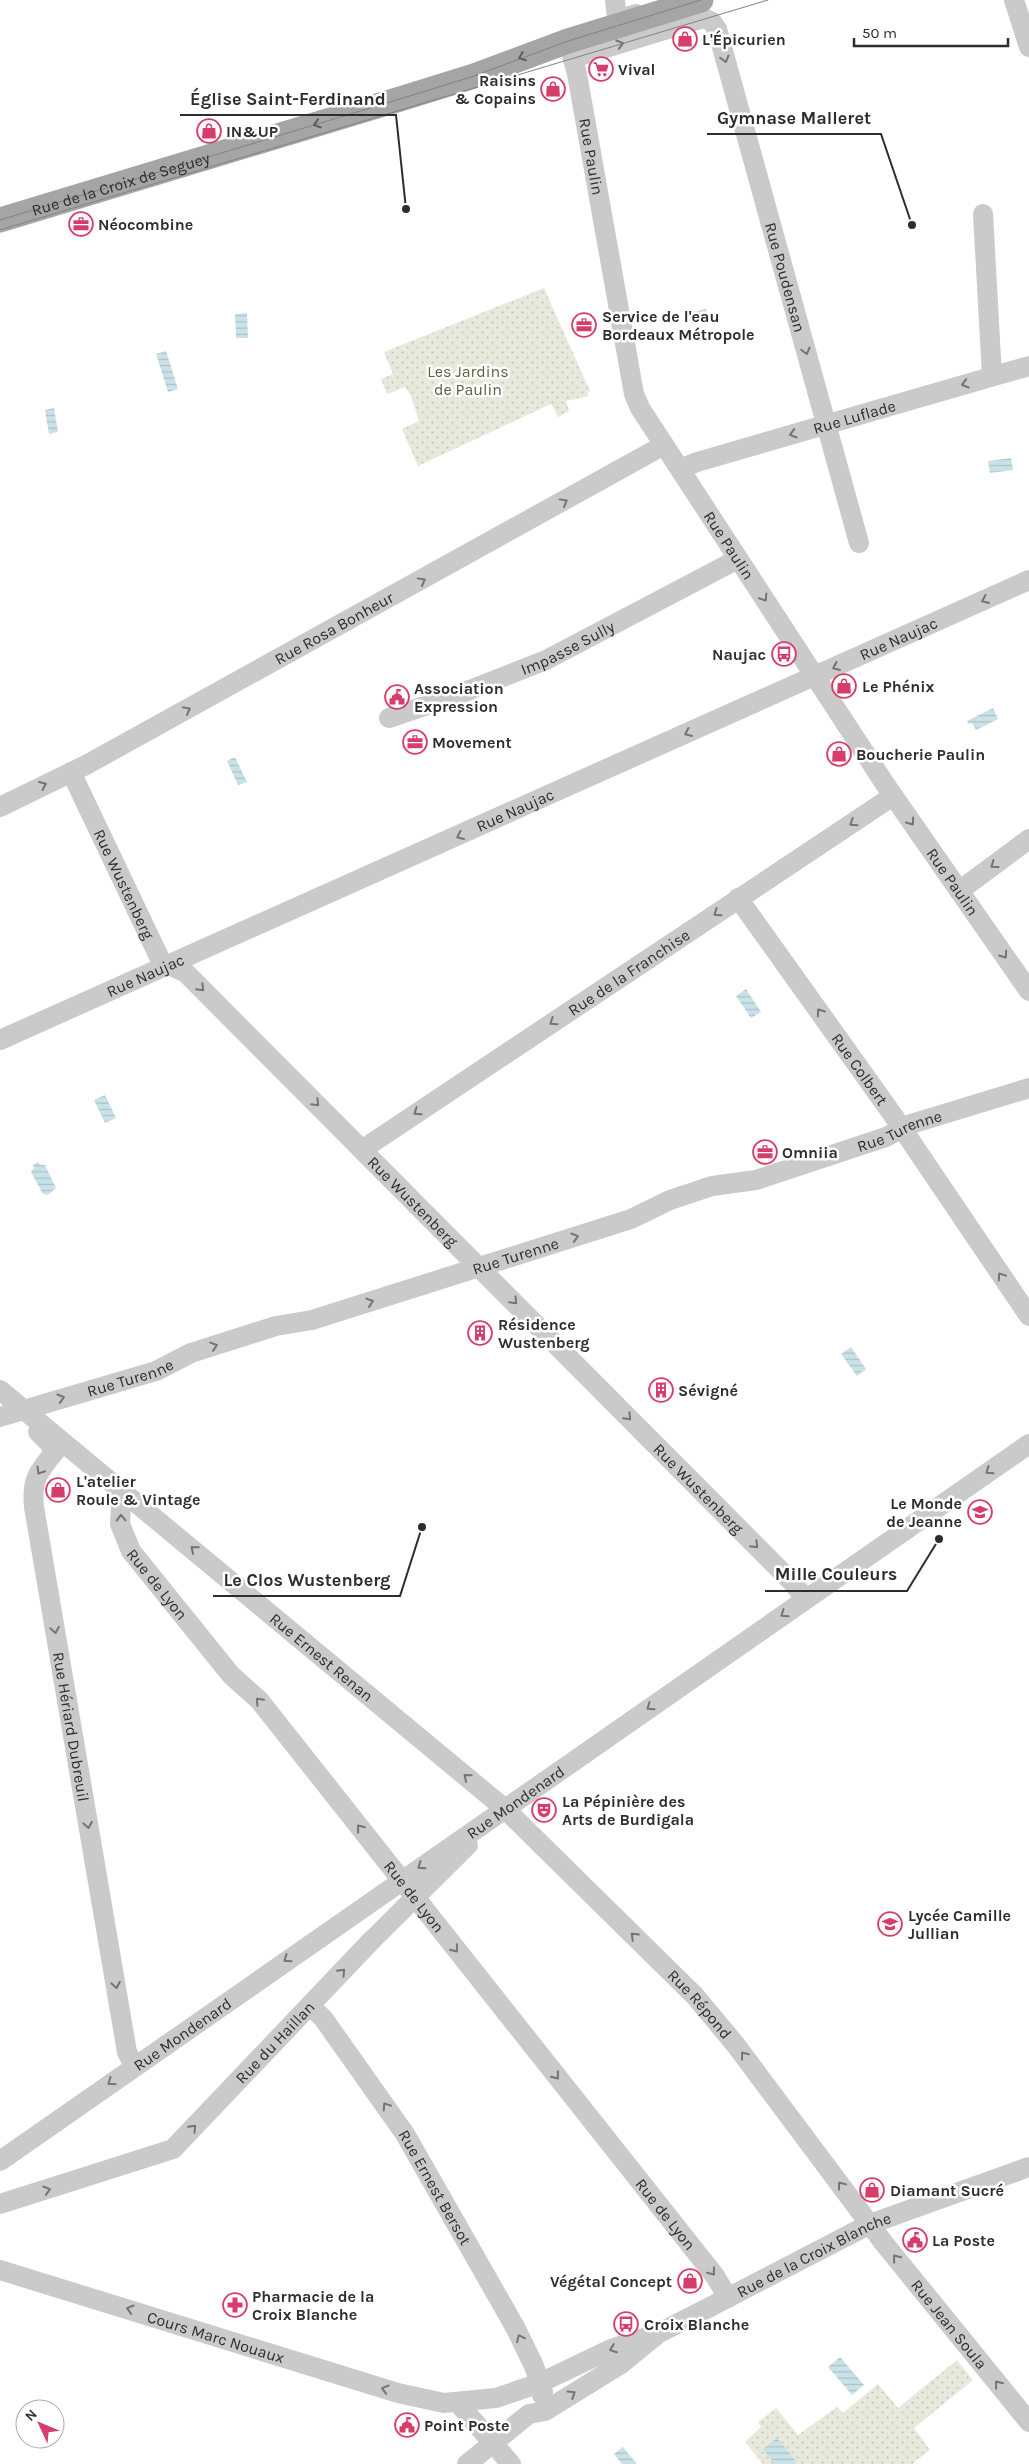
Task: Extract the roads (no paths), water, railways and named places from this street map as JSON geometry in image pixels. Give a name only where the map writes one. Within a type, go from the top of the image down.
[{"type":"main road","name":"Rue de la Croix de Seguey","points":[[0,220],[474,76],[570,49],[614,26],[702,9]]},
{"type":"street","points":[[615,0],[616,20],[682,0]]},
{"type":"street","points":[[1014,0],[1029,47]]},
{"type":"street","points":[[570,49],[702,9]]},
{"type":"street","name":"Rue Poudensan","points":[[702,9],[717,29],[860,543]]},
{"type":"street","name":"Rue Paulin","points":[[570,49],[634,394],[640,408],[893,796],[1029,991]]},
{"type":"street","points":[[983,214],[992,376]]},
{"type":"street","name":"Rue Luflade","points":[[680,469],[826,424],[1029,366]]},
{"type":"street","name":"Rue Rosa Bonheur","points":[[0,807],[71,772],[664,445]]},
{"type":"street","name":"Impasse Sully","points":[[389,718],[457,696],[546,660],[738,558]]},
{"type":"street","name":"Rue Naujac","points":[[0,1040],[1029,580]]},
{"type":"street","name":"Rue Wustenberg","points":[[71,772],[160,961],[186,973],[794,1584],[805,1599]]},
{"type":"street","name":"Rue de la Franchise","points":[[364,1150],[380,1137],[893,796]]},
{"type":"street","points":[[959,890],[1029,839]]},
{"type":"street","name":"Rue Colbert","points":[[738,898],[902,1129],[1029,1316]]},
{"type":"street","name":"Rue Turenne","points":[[12,1412],[156,1371],[191,1353],[276,1326],[312,1320],[631,1219],[670,1200],[712,1186],[756,1180],[886,1138],[911,1124],[1029,1088]]},
{"type":"street","points":[[0,1390],[12,1412],[59,1445]]},
{"type":"street","name":"Rue Mondenard","points":[[0,2161],[1029,1444]]},
{"type":"street","name":"Rue Ernest Renan","points":[[59,1445],[126,1492],[504,1808]]},
{"type":"street","name":"Rue Hériard Dubreuil","points":[[59,1445],[33,1483],[34,1507],[127,2052],[134,2066]]},
{"type":"street","name":"Rue de Lyon","points":[[126,1492],[121,1506],[120,1524],[130,1550],[231,1675],[259,1700],[715,2276],[728,2298]]},
{"type":"street","name":"Rue du Haillan","points":[[0,2204],[173,2149],[414,1897],[504,1808]]},
{"type":"street","name":"Rue Répond","points":[[504,1808],[695,1996],[735,2044],[870,2224]]},
{"type":"street","name":"Rue Ernest Bersot","points":[[310,2006],[323,2018],[405,2134],[515,2327],[540,2383]]},
{"type":"street","name":"Rue de la Croix Blanche","points":[[467,2464],[529,2414],[545,2411],[621,2364],[660,2334],[728,2298],[870,2224],[1029,2167]]},
{"type":"street","name":"Rue Jean Soula","points":[[870,2224],[1029,2422]]},
{"type":"street","name":"Cours Marc Nouaux","points":[[0,2270],[398,2393],[432,2401]]},
{"type":"street","name":"Rue de la Croix Blanche","points":[[432,2401],[458,2403],[496,2398],[540,2383],[611,2349],[660,2334]]},
{"type":"street","points":[[529,2414],[538,2404],[543,2392],[540,2383]]},
{"type":"street","points":[[458,2403],[510,2464]]},
{"type":"water","points":[[706,309],[707,317],[684,321],[683,314]]},
{"type":"water","points":[[247,313],[248,338],[236,338],[235,314]]},
{"type":"water","points":[[166,351],[178,389],[168,392],[156,354]]},
{"type":"water","points":[[54,408],[58,432],[49,434],[45,410]]},
{"type":"water","points":[[1011,458],[1013,470],[990,473],[988,461]]},
{"type":"water","points":[[993,708],[998,719],[976,730],[972,723],[969,724],[967,721]]},
{"type":"water","points":[[235,757],[247,782],[238,785],[227,761]]},
{"type":"water","points":[[746,989],[761,1012],[751,1018],[736,996]]},
{"type":"water","points":[[105,1095],[116,1118],[105,1123],[94,1100]]},
{"type":"water","points":[[38,1162],[40,1165],[45,1165],[56,1188],[48,1195],[43,1194],[31,1172],[34,1168],[33,1165]]},
{"type":"water","points":[[851,1347],[866,1369],[857,1376],[841,1354]]},
{"type":"water","points":[[840,2357],[864,2385],[852,2395],[828,2367]]},
{"type":"water","points":[[777,2438],[797,2462],[795,2464],[775,2464],[763,2449]]},
{"type":"water","points":[[623,2447],[637,2464],[622,2464],[614,2454]]},
{"type":"tram line","points":[[0,220],[474,76],[568,41],[701,0]]},
{"type":"tram line","points":[[0,230],[768,0]]},
{"type":"place","name":"L'Épicurien","points":[[685,39]]},
{"type":"place","name":"Vival","points":[[601,69]]},
{"type":"place","name":"Raisins & Copains","points":[[553,89]]},
{"type":"place","name":"IN&UP","points":[[209,131]]},
{"type":"place","name":"Église Saint-Ferdinand","points":[[406,209]]},
{"type":"place","name":"Néocombine","points":[[81,224]]},
{"type":"place","name":"Gymnase Malleret","points":[[912,225]]},
{"type":"place","name":"Service de l'eau Bordeaux Métropole","points":[[584,325]]},
{"type":"place","name":"Naujac","points":[[784,654]]},
{"type":"place","name":"Le Phénix","points":[[844,686]]},
{"type":"place","name":"Association Expression","points":[[397,697]]},
{"type":"place","name":"Movement","points":[[415,742]]},
{"type":"place","name":"Boucherie Paulin","points":[[839,754]]},
{"type":"place","name":"Omniia","points":[[765,1152]]},
{"type":"place","name":"Résidence Wustenberg","points":[[480,1333]]},
{"type":"place","name":"Sévigné","points":[[661,1390]]},
{"type":"place","name":"L'atelier Roule & Vintage","points":[[58,1490]]},
{"type":"place","name":"Le Monde de Jeanne","points":[[980,1512]]},
{"type":"place","name":"Le Clos Wustenberg","points":[[422,1527]]},
{"type":"place","name":"Mille Couleurs","points":[[939,1539]]},
{"type":"place","name":"La Pépinière des Arts de Burdigala","points":[[544,1810]]},
{"type":"place","name":"Lycée Camille Jullian","points":[[890,1924]]},
{"type":"place","name":"Diamant Sucré","points":[[872,2190]]},
{"type":"place","name":"La Poste","points":[[915,2240]]},
{"type":"place","name":"Végétal Concept","points":[[690,2281]]},
{"type":"place","name":"Pharmacie de la Croix Blanche","points":[[235,2305]]},
{"type":"place","name":"Croix Blanche","points":[[626,2324]]},
{"type":"place","name":"Point Poste","points":[[407,2425]]},
{"type":"park label","name":"Les Jardins de Paulin","points":[[468,380]]}]
